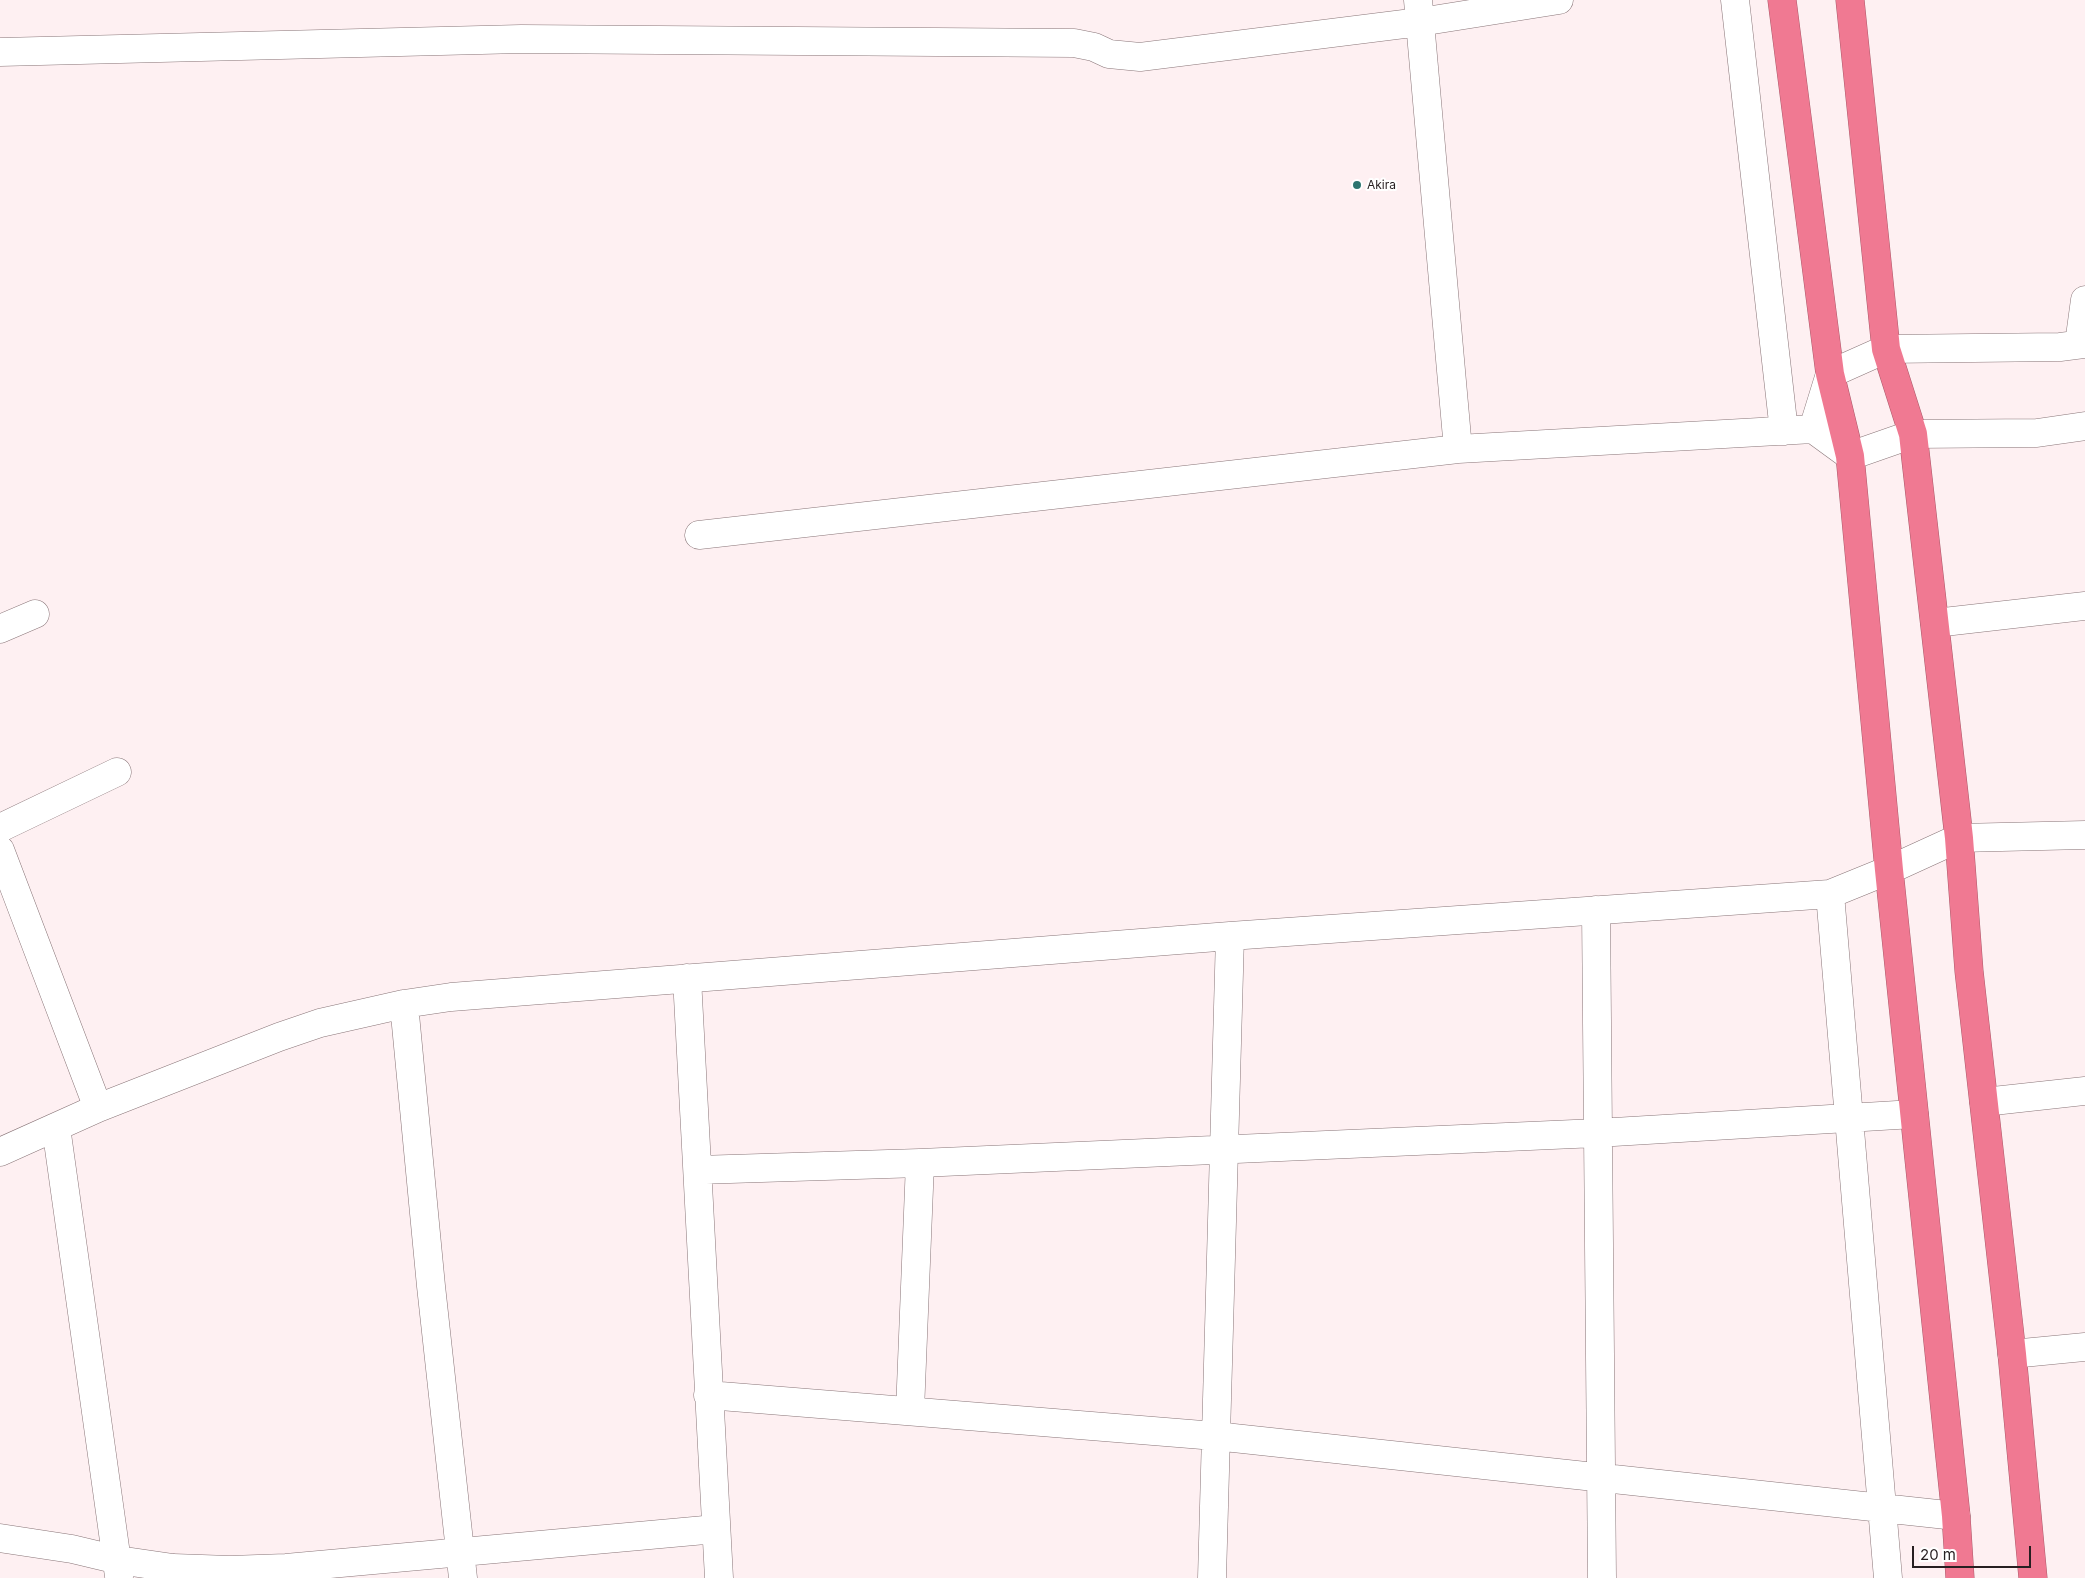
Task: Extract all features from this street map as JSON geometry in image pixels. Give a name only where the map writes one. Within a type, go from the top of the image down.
[{"type":"highway","points":[[1782,0],[1830,374],[1850,456],[1889,870],[1956,1516],[1960,1578]]},
{"type":"highway","points":[[1850,0],[1886,349],[1913,434],[1935,623],[1959,838],[1968,972],[2012,1354],[2033,1578]]},
{"type":"street","points":[[0,52],[522,39],[1074,43],[1094,46],[1109,54],[1140,57],[1419,11],[1559,0]]},
{"type":"street","points":[[1735,0],[1784,431]]},
{"type":"street","points":[[1419,11],[1458,449]]},
{"type":"street","points":[[1814,429],[1830,374],[1886,349],[2060,347],[2082,344],[2085,300]]},
{"type":"street","points":[[699,535],[1458,449],[1814,429],[1850,456],[1913,434],[2038,433],[2085,426]]},
{"type":"street","points":[[1935,623],[2085,606]]},
{"type":"street","points":[[0,629],[35,614]]},
{"type":"street","points":[[0,828],[118,772]]},
{"type":"street","points":[[0,1152],[98,1108],[279,1037],[320,1023],[404,1004],[451,997],[1230,936],[1830,894],[1959,838],[2085,835]]},
{"type":"street","points":[[0,850],[98,1108]]},
{"type":"street","points":[[1830,894],[1888,1578]]},
{"type":"street","points":[[1596,910],[1602,1578]]},
{"type":"street","points":[[1212,1578],[1230,936]]},
{"type":"street","points":[[686,978],[719,1578]]},
{"type":"street","points":[[404,1004],[430,1286],[462,1565]]},
{"type":"street","points":[[1984,1102],[2085,1091]]},
{"type":"street","points":[[698,1170],[920,1163],[1597,1133],[1914,1114]]},
{"type":"street","points":[[56,1127],[119,1569]]},
{"type":"street","points":[[910,1411],[920,1163]]},
{"type":"street","points":[[2012,1354],[2085,1347]]},
{"type":"street","points":[[708,1395],[1216,1436],[1956,1516]]},
{"type":"street","points":[[0,1538],[72,1549],[119,1569],[230,1570],[462,1565],[716,1529]]},
{"type":"place","name":"Akira","points":[[1357,185]]}]
